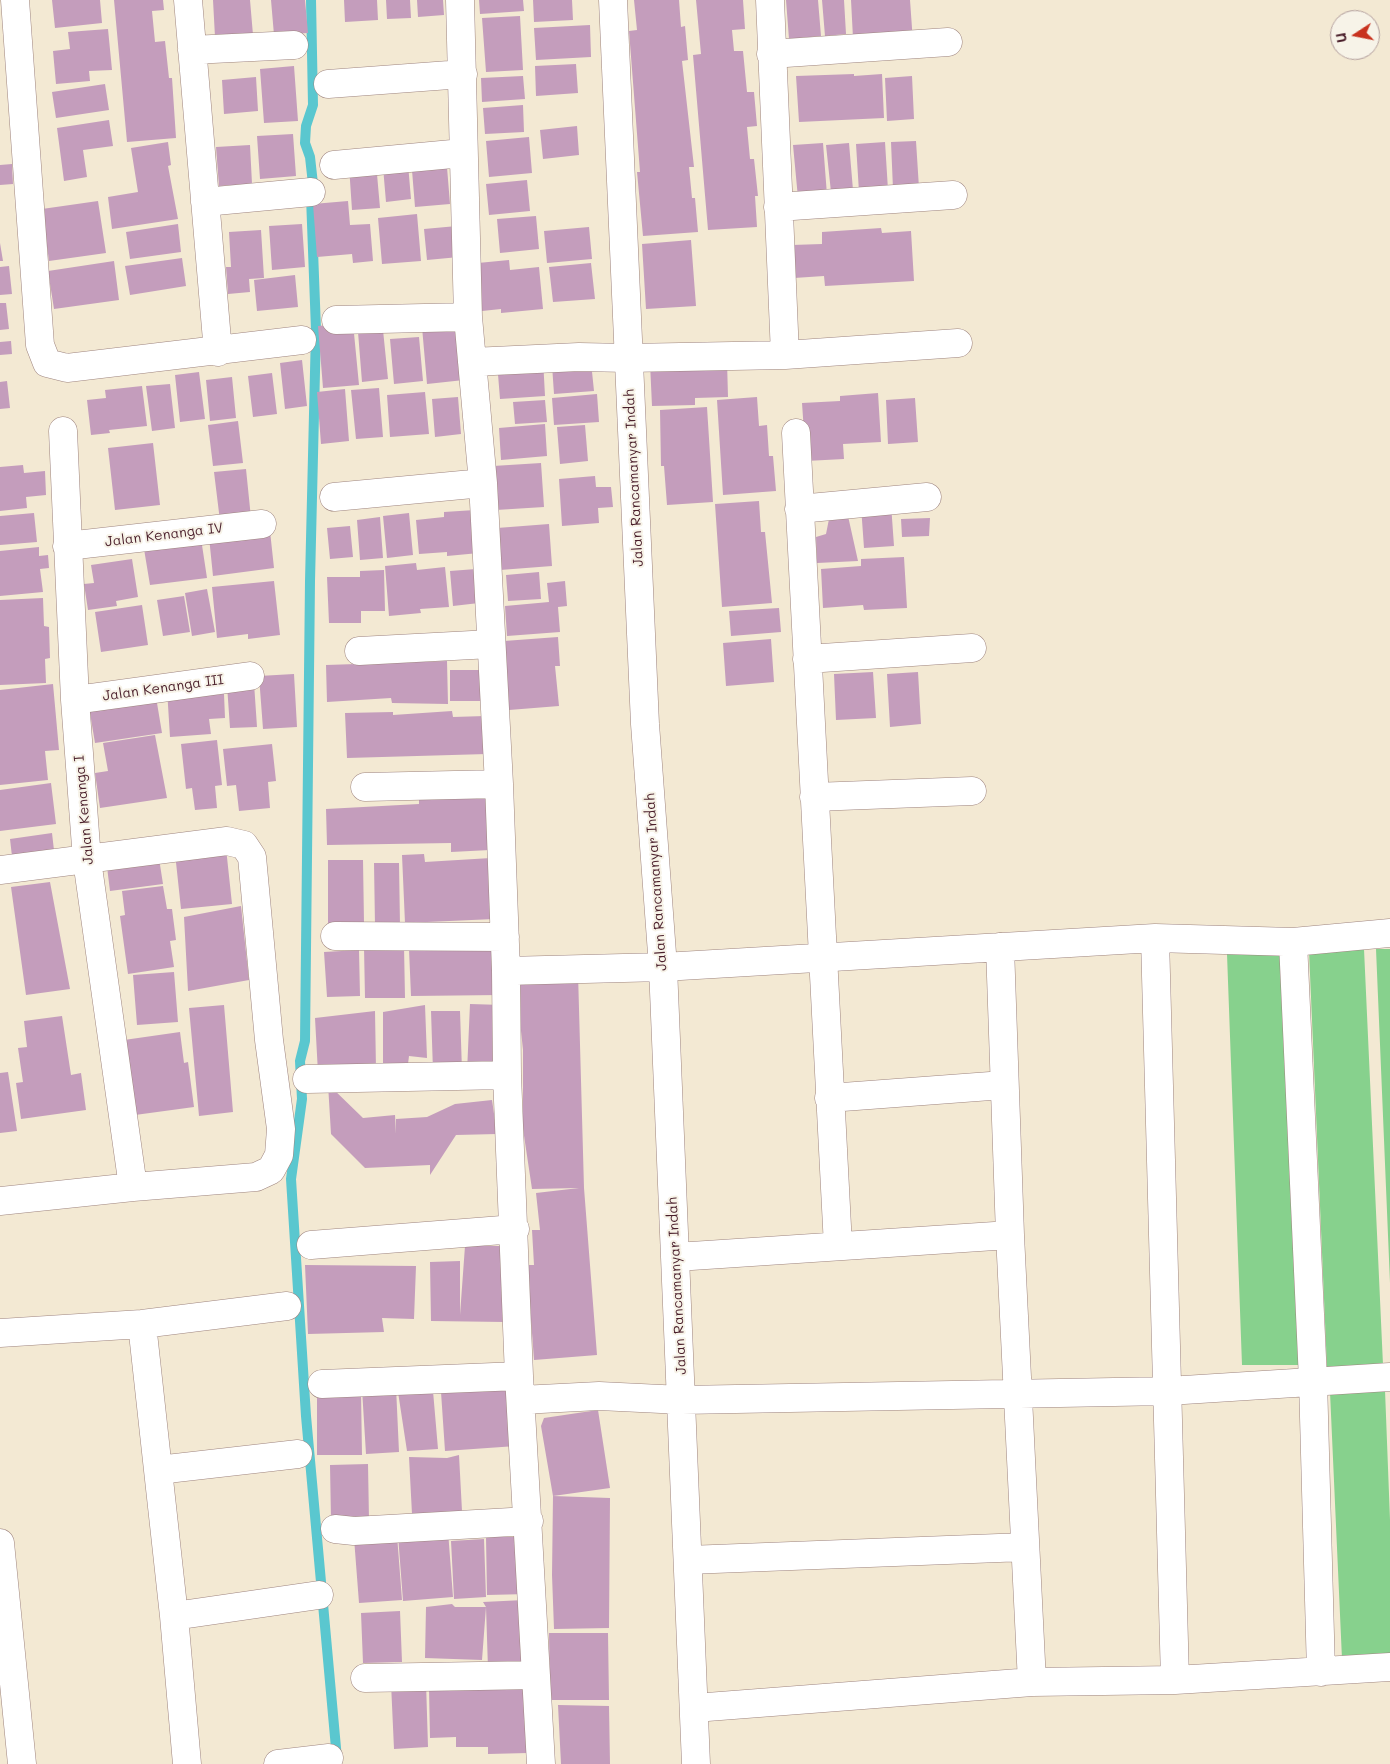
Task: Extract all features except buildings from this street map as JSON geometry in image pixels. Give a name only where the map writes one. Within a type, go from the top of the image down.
[{"type":"street","points":[[15,0],[40,345],[47,363],[67,368],[218,352],[302,340]]},
{"type":"street","points":[[188,0],[218,352]]},
{"type":"street","points":[[460,0],[463,74],[462,153],[468,317],[483,483],[499,784],[506,971],[507,1075],[520,1388],[529,1522],[541,1764]]},
{"type":"street","name":"Jalan Rancamanyar Indah","points":[[613,0],[646,724],[662,968],[676,1257],[696,1764]]},
{"type":"street","points":[[770,0],[785,354]]},
{"type":"street","points":[[771,54],[948,42]]},
{"type":"street","points":[[192,50],[294,45]]},
{"type":"street","points":[[328,84],[463,74]]},
{"type":"street","points":[[334,165],[462,153]]},
{"type":"street","points":[[205,202],[311,192]]},
{"type":"street","points":[[778,207],[953,195]]},
{"type":"street","points":[[336,320],[468,317]]},
{"type":"street","points":[[472,362],[580,357],[628,358],[785,354],[958,344]]},
{"type":"street","name":"Jalan Kenanga I","points":[[63,431],[75,700],[87,860],[133,1186]]},
{"type":"street","points":[[796,433],[821,958],[838,1246]]},
{"type":"street","points":[[334,497],[483,483]]},
{"type":"street","points":[[799,509],[927,497]]},
{"type":"street","name":"Jalan Kenanga IV","points":[[67,546],[262,524]]},
{"type":"street","points":[[359,651],[491,644]]},
{"type":"street","points":[[807,659],[972,648]]},
{"type":"street","name":"Jalan Kenanga III","points":[[75,700],[250,676]]},
{"type":"street","points":[[365,787],[499,784]]},
{"type":"street","points":[[814,797],[972,791]]},
{"type":"street","points":[[0,870],[227,842],[244,845],[252,857],[269,1040],[281,1129],[279,1155],[271,1170],[256,1177],[133,1186],[0,1201]]},
{"type":"street","points":[[506,971],[662,968],[1155,938],[1293,942],[1390,933]]},
{"type":"street","points":[[335,936],[505,937]]},
{"type":"street","points":[[1155,938],[1175,1680]]},
{"type":"street","points":[[1293,942],[1313,1380],[1321,1672]]},
{"type":"street","points":[[1000,947],[1010,1235],[1032,1682]]},
{"type":"street","points":[[307,1079],[507,1075]]},
{"type":"street","points":[[829,1098],[1004,1085]]},
{"type":"street","points":[[311,1245],[514,1230]]},
{"type":"street","points":[[676,1257],[1010,1235]]},
{"type":"street","points":[[0,1333],[142,1324],[287,1306]]},
{"type":"street","points":[[142,1324],[174,1616],[187,1764]]},
{"type":"street","points":[[322,1384],[520,1388],[599,1396],[682,1400],[1168,1391],[1313,1380],[1390,1377]]},
{"type":"street","points":[[158,1470],[298,1454]]},
{"type":"street","points":[[335,1529],[354,1531],[529,1522]]},
{"type":"street","points":[[0,1543],[22,1764]]},
{"type":"street","points":[[688,1560],[1025,1547]]},
{"type":"street","points":[[174,1616],[319,1595]]},
{"type":"street","points":[[694,1708],[1032,1682],[1175,1680],[1321,1672],[1390,1666]]},
{"type":"street","points":[[364,1678],[536,1675]]},
{"type":"street","points":[[278,1764],[329,1758]]},
{"type":"green space","points":[[1364,949],[1383,1365],[1327,1368],[1309,951]]},
{"type":"green space","points":[[1376,949],[1390,949],[1390,1283]]},
{"type":"green space","points":[[1284,952],[1299,1365],[1242,1365],[1227,954]]},
{"type":"green space","points":[[1385,1390],[1390,1520],[1390,1656],[1342,1659],[1330,1392]]},
{"type":"waterway","points":[[311,0],[313,105],[306,126],[305,143],[310,157],[314,193],[311,197],[316,330],[310,581],[305,1041],[300,1061],[302,1099],[291,1179],[306,1416],[337,1759]]}]
